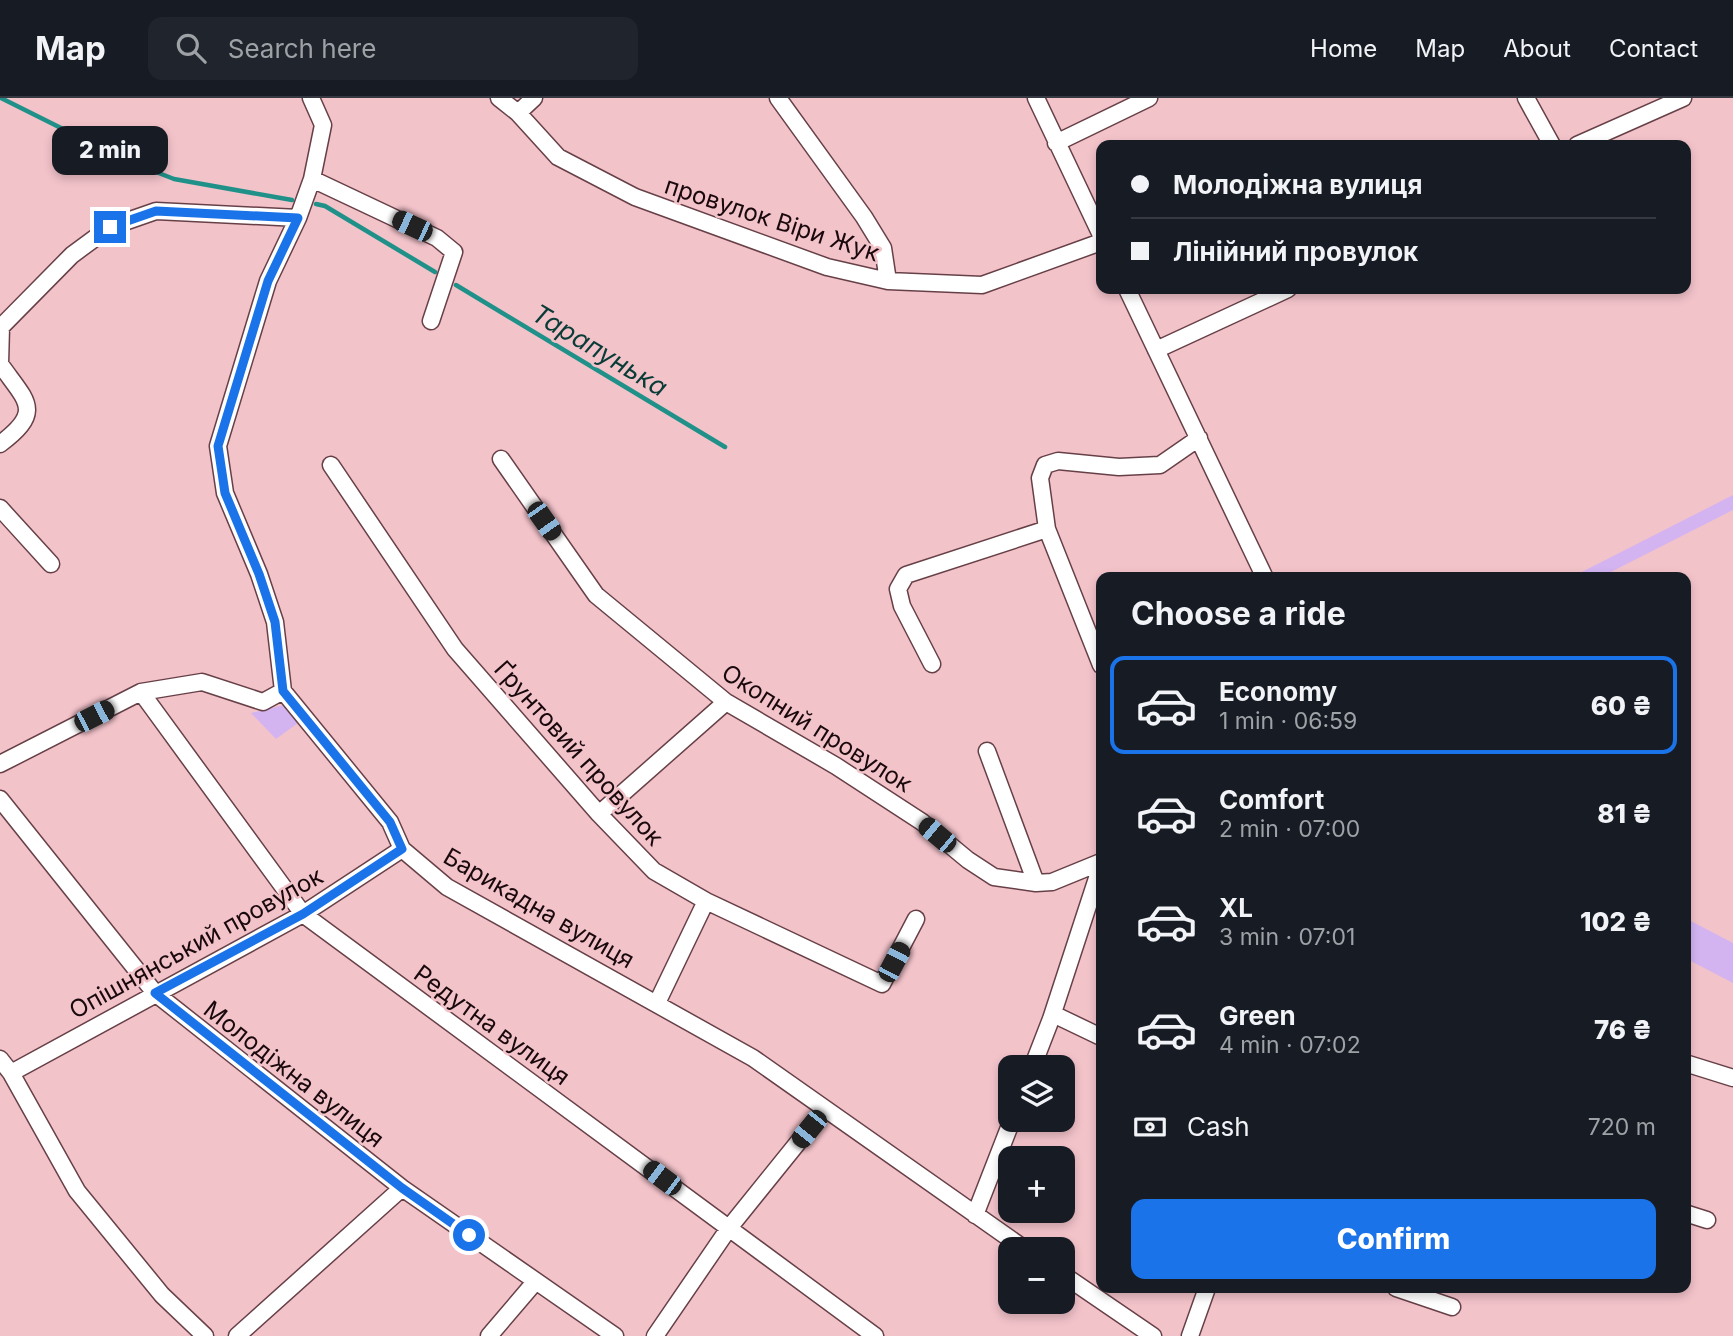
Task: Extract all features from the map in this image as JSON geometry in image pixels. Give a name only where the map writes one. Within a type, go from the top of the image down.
[{"type":"street","points":[[0,764],[141,692],[202,682],[263,702],[283,691],[275,622],[259,574],[225,493],[218,446],[268,281],[298,218],[312,179],[323,125],[311,98]]},
{"type":"street","name":"провулок Віри Жук","points":[[499,98],[518,113],[558,158],[635,197],[827,267],[888,281],[982,285],[1096,244]]},
{"type":"street","points":[[518,113],[534,98]]},
{"type":"street","points":[[778,98],[864,217],[883,248],[888,281]]},
{"type":"street","points":[[1036,98],[1096,225]]},
{"type":"street","points":[[1056,143],[1149,98]]},
{"type":"street","points":[[1526,98],[1549,140]]},
{"type":"street","points":[[1588,140],[1683,98]]},
{"type":"street","points":[[312,179],[437,238],[454,252],[431,321]]},
{"type":"street","points":[[0,444],[27,419],[27,403],[0,364],[1,327],[72,255],[110,227],[156,211],[298,218]]},
{"type":"street","points":[[1128,294],[1262,572]]},
{"type":"street","points":[[1156,350],[1277,294]]},
{"type":"street","points":[[1096,653],[1046,529],[1040,478],[1045,465],[1058,461],[1119,467],[1160,465],[1199,438]]},
{"type":"street","name":"Окопний провулок","points":[[501,459],[596,595],[726,702],[836,766],[922,822],[968,860],[995,877],[1036,883],[1052,882],[1096,866]]},
{"type":"street","name":"Ґрунтовий провулок","points":[[331,465],[456,649],[599,814],[654,871],[706,901],[882,984],[916,919]]},
{"type":"street","points":[[0,508],[51,564]]},
{"type":"street","points":[[932,664],[902,606],[898,589],[906,575],[1046,529]]},
{"type":"street","name":"Барикадна вулиця","points":[[283,691],[390,822],[402,849],[447,887],[753,1058],[1007,1237]]},
{"type":"street","name":"Редутна вулиця","points":[[141,692],[303,914],[875,1336]]},
{"type":"street","points":[[599,814],[726,702]]},
{"type":"street","points":[[987,751],[1036,883]]},
{"type":"street","name":"Молодіжна вулиця","points":[[0,799],[155,993],[402,1188],[615,1336]]},
{"type":"street","name":"Опішнянський провулок","points":[[10,1073],[303,914],[402,849]]},
{"type":"street","points":[[1037,1055],[1096,880]]},
{"type":"street","points":[[657,1003],[706,901]]},
{"type":"street","points":[[1053,1013],[1096,1034]]},
{"type":"street","points":[[0,1059],[77,1191],[162,1296],[205,1336]]},
{"type":"street","points":[[1691,1065],[1733,1078]]},
{"type":"street","points":[[656,1336],[729,1228],[825,1109]]},
{"type":"street","points":[[975,1215],[1007,1132]]},
{"type":"street","points":[[237,1336],[402,1188]]},
{"type":"street","points":[[1691,1215],[1706,1220]]},
{"type":"street","points":[[489,1336],[535,1282]]},
{"type":"street","points":[[1075,1283],[1153,1336]]},
{"type":"street","points":[[1190,1336],[1205,1293]]},
{"type":"street","points":[[1410,1293],[1451,1307]]},
{"type":"shaded area","points":[[1733,495],[1733,510],[1611,572],[1582,572]]},
{"type":"shaded area","points":[[284,705],[298,723],[276,739],[251,713]]},
{"type":"shaded area","points":[[1691,921],[1733,943],[1733,983],[1691,961]]},
{"type":"waterway","name":"Тарапунька","points":[[1,98],[123,159],[174,179],[292,200]]},
{"type":"waterway","name":"Тарапунька","points":[[316,204],[325,206],[435,272]]},
{"type":"waterway","name":"Тарапунька","points":[[456,285],[725,447]]},
{"type":"route","points":[[110,227],[156,211],[298,218],[268,281],[218,446],[225,493],[259,574],[275,622],[283,691],[390,822],[402,849],[303,914],[155,993],[402,1188],[469,1235]]}]
